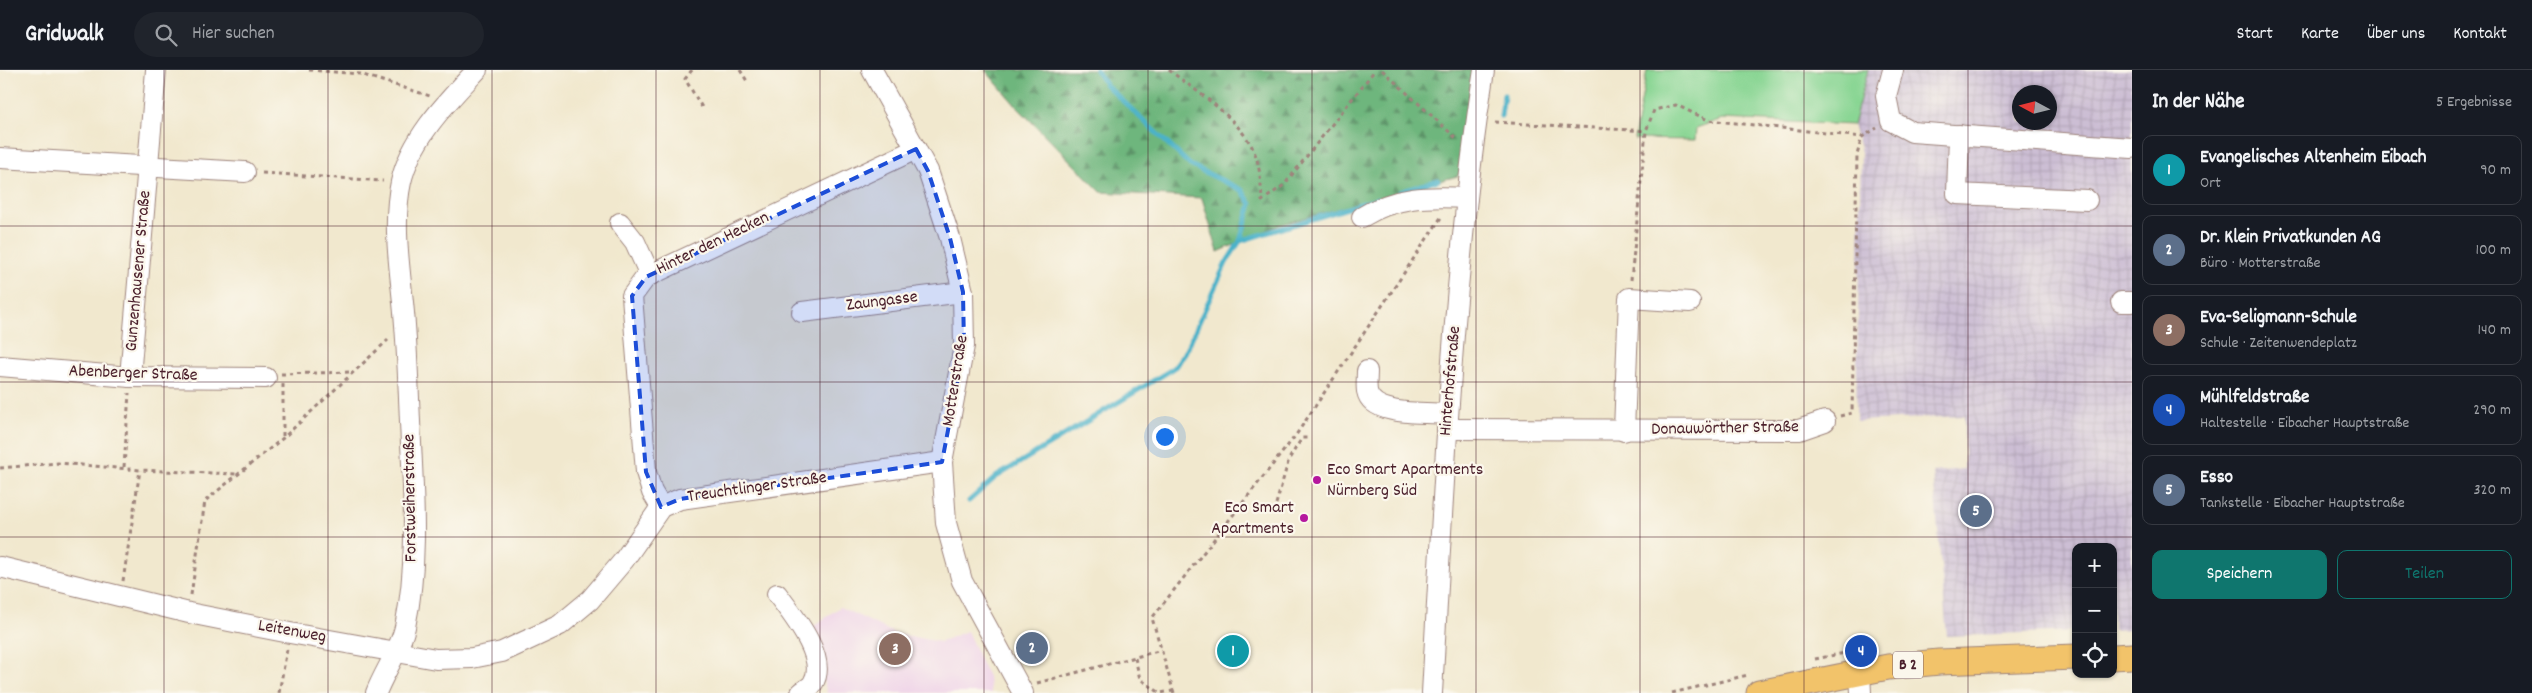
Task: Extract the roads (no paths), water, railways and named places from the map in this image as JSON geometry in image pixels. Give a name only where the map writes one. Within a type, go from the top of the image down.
[{"type":"main road","points":[[2117,656],[2132,656]]},
{"type":"main road","name":"B 2","points":[[1759,693],[1861,682],[1925,663],[2072,657]]},
{"type":"street","name":"Gunzenhausener Straße","points":[[130,377],[156,70]]},
{"type":"street","name":"Forstweiherstraße","points":[[376,693],[405,629],[415,547],[405,325],[398,239],[401,182],[410,157],[447,102],[477,70]]},
{"type":"street","name":"Motterstraße","points":[[872,70],[928,172],[944,222],[962,292],[964,346],[942,462],[946,523],[962,581],[1022,690]]},
{"type":"street","name":"Hinterhofstraße","points":[[1432,693],[1447,421],[1466,203],[1484,70]]},
{"type":"street","points":[[1893,70],[1886,96],[1891,121],[1912,132],[2132,148]]},
{"type":"street","points":[[1959,135],[1957,194],[2087,200]]},
{"type":"street","name":"Hinter den Hecken","points":[[661,507],[652,492],[646,472],[632,296],[646,276],[916,149]]},
{"type":"street","name":"Gunzenhausener Straße","points":[[0,158],[246,172]]},
{"type":"street","points":[[1362,217],[1383,207],[1416,197],[1466,203]]},
{"type":"street","points":[[620,222],[636,242],[650,275]]},
{"type":"street","name":"Zaungasse","points":[[802,312],[962,292]]},
{"type":"street","points":[[1624,431],[1629,298],[1690,302]]},
{"type":"street","name":"Abenberger Straße","points":[[0,366],[130,377],[274,375]]},
{"type":"street","name":"Donauwörther Straße","points":[[1367,371],[1367,390],[1371,400],[1378,407],[1447,421],[1624,431],[1799,430],[1825,421]]},
{"type":"street","name":"Treuchtlinger Straße","points":[[661,507],[680,499],[942,462]]},
{"type":"street","points":[[395,650],[436,659],[472,658],[502,652],[560,625],[590,600],[624,560],[661,507]]},
{"type":"street","name":"Leitenweg","points":[[0,567],[189,613],[290,633],[395,650]]},
{"type":"street","points":[[778,594],[814,650],[816,672],[807,688]]},
{"type":"waterway","points":[[969,501],[996,477],[1174,368],[1184,355],[1226,263],[1240,241],[1251,204],[1242,190],[1190,165],[1106,85],[1096,70]]},
{"type":"waterway","points":[[1501,116],[1504,95]]},
{"type":"waterway","points":[[1400,192],[1438,180]]},
{"type":"waterway","points":[[1240,241],[1377,199]]},
{"type":"place","name":"Eco Smart Apartments Nürnberg Süd","points":[[1317,480]]},
{"type":"place","name":"Esso","points":[[1976,511]]},
{"type":"place","name":"Eco Smart Apartments","points":[[1304,518]]},
{"type":"place","name":"Dr. Klein Privatkunden AG","points":[[1032,648]]},
{"type":"place","name":"Eva-Seligmann-Schule","points":[[895,649]]},
{"type":"place","name":"Evangelisches Altenheim Eibach","points":[[1233,651]]},
{"type":"place","name":"Mühlfeldstraße","points":[[1861,651]]}]
